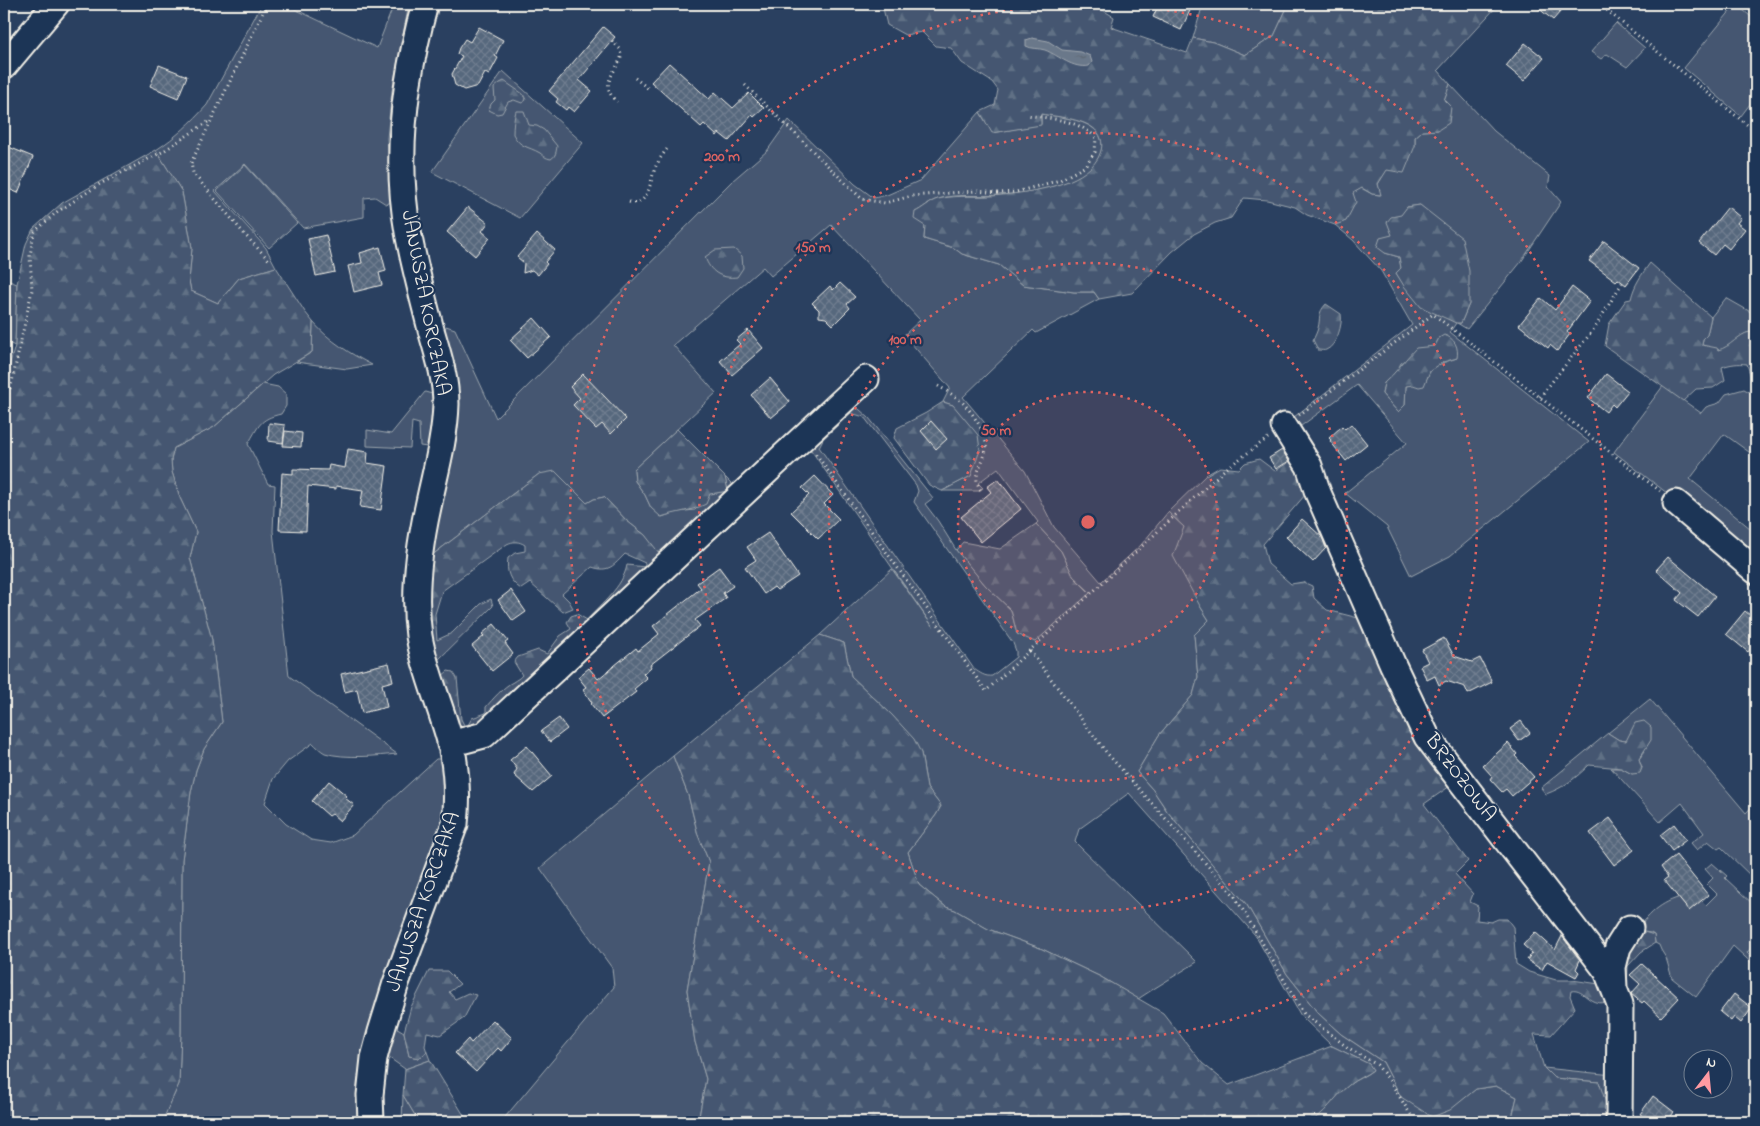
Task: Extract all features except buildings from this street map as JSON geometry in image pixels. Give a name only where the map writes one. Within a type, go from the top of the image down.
[{"type":"street","points":[[4,66],[56,4]]},
{"type":"street","name":"JANUSZA KORCZAKA","points":[[371,1122],[370,1095],[374,1058],[381,1032],[396,983],[455,824],[458,800],[450,744],[419,637],[417,599],[420,552],[444,429],[446,402],[441,366],[408,231],[401,162],[403,122],[408,84],[425,4]]},
{"type":"street","points":[[450,744],[484,735],[866,379]]},
{"type":"street","name":"BRZOZOWA","points":[[1284,426],[1309,466],[1318,493],[1392,665],[1427,736],[1607,971],[1620,1004],[1620,1122]]},
{"type":"street","points":[[1676,503],[1756,571]]},
{"type":"street","points":[[1610,982],[1618,947],[1630,928]]},
{"type":"path","points":[[266,4],[191,163],[193,173],[246,236],[271,262]]},
{"type":"path","points":[[1599,4],[1756,132]]},
{"type":"path","points":[[612,41],[620,49],[622,55],[610,78],[608,87],[612,98],[617,102]]},
{"type":"path","points":[[634,78],[650,90]]},
{"type":"path","points":[[745,85],[862,199],[885,203],[912,196],[967,191],[998,194],[1016,192],[1060,180],[1084,167],[1096,152],[1096,138],[1088,130],[1069,122],[1027,115]]},
{"type":"path","points":[[4,408],[12,382],[32,290],[30,256],[34,232],[57,212],[100,184],[162,152],[211,120]]},
{"type":"path","points":[[629,202],[635,204],[642,201],[650,187],[655,167],[667,149]]},
{"type":"path","points":[[1540,397],[1594,330],[1622,283]]},
{"type":"path","points":[[804,437],[986,691],[1223,471],[1433,314],[1676,503]]},
{"type":"path","points":[[938,386],[965,405],[984,433],[986,448],[976,478],[976,485],[982,493]]},
{"type":"path","points":[[1030,651],[1106,752],[1234,895],[1304,1014],[1347,1047],[1377,1065],[1390,1081],[1415,1122]]},
{"type":"green space","points":[[262,4],[284,4],[377,48],[394,4],[409,4],[392,91],[387,138],[392,202],[386,204],[375,197],[364,198],[364,217],[303,228],[245,164],[215,191],[266,248],[276,267],[239,278],[218,303],[191,291],[189,281],[192,248],[182,192],[156,150],[183,129],[207,105]]},
{"type":"green space","points":[[882,4],[1093,4],[1114,17],[1111,27],[1187,53],[1193,38],[1213,42],[1245,55],[1274,36],[1286,10],[1282,4],[1499,4],[1438,70],[1450,84],[1444,100],[1451,107],[1449,123],[1438,130],[1422,131],[1415,137],[1415,146],[1404,173],[1387,170],[1378,184],[1381,195],[1372,194],[1362,188],[1353,193],[1356,202],[1346,221],[1335,225],[1307,215],[1295,207],[1267,200],[1244,198],[1231,218],[1215,223],[1194,234],[1172,252],[1132,293],[1099,299],[1094,292],[1074,292],[1023,285],[999,265],[962,254],[954,248],[924,239],[925,226],[914,219],[915,212],[932,201],[954,197],[1014,194],[1056,186],[1081,175],[1091,167],[1099,156],[1102,142],[1098,132],[1084,123],[1041,114],[1041,125],[992,133],[980,112],[995,105],[998,90],[992,82],[962,63],[951,48],[936,46],[922,32],[905,35],[887,25]]},
{"type":"green space","points":[[1203,4],[1282,4],[1286,10],[1274,36],[1245,55],[1213,42],[1193,38]]},
{"type":"green space","points":[[1736,4],[1756,21],[1756,96],[1741,116],[1684,68]]},
{"type":"green space","points":[[1616,23],[1645,48],[1627,67],[1607,54],[1601,59],[1591,52]]},
{"type":"green space","points":[[503,71],[583,143],[520,218],[432,172]]},
{"type":"green space","points":[[504,81],[523,94],[526,100],[522,103],[514,100],[508,102],[502,113],[497,114],[489,110],[495,100],[494,88]]},
{"type":"green space","points":[[1450,84],[1494,131],[1550,176],[1548,187],[1561,202],[1521,262],[1467,329],[1457,323],[1461,323],[1469,304],[1430,214],[1420,205],[1407,207],[1385,253],[1399,257],[1401,268],[1396,273],[1415,295],[1431,308],[1456,323],[1450,332],[1589,442],[1450,556],[1411,576],[1387,527],[1345,493],[1407,443],[1357,385],[1301,426],[1294,417],[1412,325],[1381,271],[1353,240],[1335,225],[1346,221],[1353,193],[1361,188],[1372,194],[1380,195],[1378,184],[1387,169],[1415,146],[1415,137],[1422,131],[1438,130],[1444,100]],"holes":[[[1439,338],[1457,358],[1434,368],[1426,381],[1406,386],[1405,405],[1398,412],[1382,394],[1384,383],[1396,373],[1401,363],[1435,346]]]},
{"type":"green space","points":[[516,111],[524,111],[529,125],[537,126],[544,130],[557,146],[556,154],[553,158],[546,157],[518,142],[513,134]]},
{"type":"green space","points":[[980,112],[993,133],[1041,124],[1041,114],[1075,120],[1084,123],[1097,132],[1102,145],[1097,161],[1090,169],[1067,182],[1023,193],[945,197],[932,201],[915,212],[925,226],[924,239],[954,248],[962,254],[999,265],[1023,285],[1074,292],[1094,292],[1099,299],[1036,333],[1033,330],[963,397],[1025,471],[1054,527],[1101,582],[1141,545],[1168,512],[1184,527],[1200,606],[1209,620],[1194,635],[1198,677],[1193,695],[1159,735],[1137,772],[1153,790],[1167,811],[1247,905],[1287,974],[1318,1013],[1341,1034],[1383,1062],[1401,1097],[1450,1109],[1476,1089],[1496,1086],[1517,1097],[1511,1122],[1307,1122],[1324,1111],[1349,1085],[1373,1070],[1369,1064],[1332,1046],[1301,1016],[1255,935],[1129,793],[1079,829],[1075,842],[1197,962],[1138,999],[1101,977],[1040,948],[988,929],[955,910],[946,907],[919,885],[908,852],[941,806],[927,788],[921,753],[892,715],[851,676],[844,643],[820,635],[892,569],[933,627],[811,450],[801,452],[851,406],[859,409],[869,418],[933,498],[925,504],[956,550],[986,586],[1011,610],[1017,634],[1029,638],[1090,592],[1073,576],[1061,551],[1036,524],[1038,522],[998,468],[978,483],[983,488],[979,491],[942,491],[971,476],[974,464],[953,405],[943,402],[950,388],[904,335],[920,320],[831,225],[771,276],[763,267],[673,345],[716,393],[634,469],[635,481],[651,508],[662,517],[676,512],[695,510],[710,494],[728,491],[725,477],[741,493],[663,566],[645,535],[627,521],[604,497],[587,503],[539,474],[431,556],[457,436],[458,406],[455,366],[444,332],[446,326],[455,329],[496,418],[732,181],[767,151],[789,120],[855,184],[874,198],[887,195],[921,180]],"holes":[[[851,413],[864,417],[916,485],[918,491],[914,502],[1013,643],[1016,657],[992,676],[985,675],[974,669],[819,447],[823,439]]]},
{"type":"green space","points":[[156,150],[182,192],[192,248],[189,281],[191,291],[218,303],[239,278],[276,267],[313,322],[312,352],[273,375],[214,427],[174,448],[171,460],[172,472],[180,498],[196,532],[190,558],[212,640],[222,722],[204,749],[196,770],[191,792],[182,860],[179,1084],[162,1122],[4,1122],[4,383],[15,346],[17,284],[26,244],[33,229],[62,203]]},
{"type":"green space","points":[[245,165],[297,223],[269,248],[217,191]]},
{"type":"green space","points":[[1420,205],[1462,238],[1469,271],[1469,304],[1461,323],[1456,323],[1421,307],[1396,273],[1401,268],[1399,257],[1385,253],[1377,247],[1380,238],[1392,235],[1387,222],[1391,217],[1401,215],[1407,207]]},
{"type":"green space","points":[[734,249],[742,256],[743,268],[737,277],[721,276],[710,267],[705,257],[715,250]]},
{"type":"green space","points":[[1650,263],[1711,317],[1707,335],[1703,339],[1702,345],[1717,348],[1718,350],[1746,333],[1750,332],[1756,337],[1756,382],[1751,377],[1747,364],[1728,365],[1722,367],[1725,380],[1713,388],[1696,389],[1683,401],[1605,346],[1609,324],[1626,300],[1631,299],[1636,284]]},
{"type":"green space","points":[[4,279],[17,284],[15,346],[4,341]]},
{"type":"green space","points":[[1726,298],[1756,315],[1756,337],[1750,332],[1746,333],[1727,348],[1716,350],[1702,345],[1703,339],[1707,335],[1711,317]]},
{"type":"green space","points":[[1326,304],[1341,314],[1341,323],[1336,339],[1330,348],[1318,350],[1313,340],[1318,328],[1320,313]]},
{"type":"green space","points":[[313,322],[341,346],[372,365],[347,369],[296,362],[312,352]]},
{"type":"green space","points":[[1444,335],[1451,338],[1455,344],[1457,358],[1443,362],[1430,371],[1424,386],[1406,386],[1405,405],[1398,412],[1382,394],[1384,383],[1416,348],[1435,346],[1439,338]]},
{"type":"green space","points":[[263,384],[278,387],[286,394],[286,406],[281,414],[268,418],[260,424],[248,444],[268,484],[275,485],[273,531],[289,676],[397,754],[380,756],[333,755],[323,752],[313,743],[288,761],[273,779],[265,803],[286,824],[311,840],[331,843],[353,835],[436,759],[446,759],[447,795],[442,828],[429,878],[401,931],[392,963],[377,1001],[360,1072],[359,1122],[162,1122],[179,1084],[182,860],[191,792],[196,770],[204,749],[222,722],[212,640],[190,558],[196,532],[180,498],[172,472],[171,460],[174,448],[214,427]]},
{"type":"green space","points":[[1663,386],[1701,413],[1706,407],[1719,403],[1726,394],[1744,389],[1755,395],[1756,393],[1756,457],[1724,434],[1690,479],[1756,533],[1756,544],[1747,555],[1675,490],[1672,497],[1614,452]]},
{"type":"green space","points":[[425,392],[432,394],[435,413],[434,429],[427,447],[420,446],[419,424],[412,422],[410,448],[367,446],[367,430],[391,434]]},
{"type":"green space","points":[[943,402],[953,405],[978,435],[980,450],[971,476],[942,491],[929,485],[894,438],[897,428]]},
{"type":"green space","points":[[677,429],[725,477],[728,491],[710,494],[706,504],[701,506],[661,517],[651,508],[635,481],[634,469]]},
{"type":"green space","points":[[1259,459],[1275,471],[1292,460],[1304,481],[1305,495],[1263,544],[1268,564],[1291,584],[1303,582],[1312,586],[1314,598],[1327,610],[1366,620],[1453,784],[1424,804],[1468,861],[1455,874],[1473,894],[1470,902],[1478,906],[1477,920],[1491,922],[1498,919],[1507,919],[1513,927],[1516,964],[1529,972],[1556,980],[1572,980],[1606,985],[1610,1001],[1603,1003],[1592,1001],[1580,992],[1571,991],[1570,996],[1575,1008],[1551,1035],[1534,1034],[1544,1068],[1554,1078],[1599,1082],[1610,1115],[1609,1122],[1511,1122],[1517,1097],[1496,1086],[1476,1089],[1450,1110],[1432,1117],[1401,1097],[1383,1062],[1341,1034],[1318,1013],[1287,974],[1247,905],[1167,811],[1153,790],[1137,772],[1159,735],[1193,695],[1198,677],[1194,635],[1209,620],[1173,556],[1184,527],[1168,512],[1206,475],[1220,467],[1239,469],[1245,463]]},
{"type":"green space","points":[[555,471],[587,503],[604,497],[627,521],[645,535],[663,558],[494,721],[460,735],[441,677],[448,671],[453,672],[457,678],[461,719],[464,725],[468,725],[472,718],[486,713],[486,707],[495,697],[522,675],[514,662],[518,657],[538,650],[547,654],[560,636],[571,629],[567,622],[571,616],[577,614],[587,620],[611,595],[621,581],[627,565],[645,567],[645,563],[625,554],[611,567],[598,569],[592,567],[562,594],[573,608],[563,612],[530,583],[521,589],[514,583],[508,572],[508,558],[515,553],[525,551],[525,545],[516,542],[507,544],[442,591],[435,614],[437,640],[452,633],[481,604],[491,599],[493,606],[436,662],[426,619],[431,556],[539,474]]},
{"type":"green space","points":[[1036,524],[1061,551],[1073,576],[1090,593],[1035,642],[1017,634],[1011,610],[986,586],[956,550],[963,542],[1000,549]]},
{"type":"green space","points":[[820,635],[844,643],[851,676],[914,739],[921,753],[927,788],[941,806],[908,852],[919,885],[946,907],[955,910],[988,929],[1040,948],[1101,977],[1163,1013],[1202,1063],[1229,1085],[1332,1046],[1369,1064],[1373,1070],[1349,1085],[1319,1116],[1307,1122],[698,1122],[706,1079],[695,1042],[687,990],[709,862],[698,835],[688,795],[673,756]]},
{"type":"green space","points":[[1650,699],[1746,813],[1756,802],[1756,881],[1721,847],[1718,849],[1708,841],[1697,850],[1691,843],[1704,833],[1682,803],[1660,822],[1611,768],[1621,768],[1632,774],[1642,768],[1639,759],[1645,751],[1608,733]]},
{"type":"green space","points":[[1644,721],[1651,727],[1651,740],[1639,759],[1642,768],[1640,773],[1632,774],[1621,768],[1589,765],[1558,789],[1546,794],[1541,788],[1608,733],[1619,740],[1626,741],[1635,723]]},
{"type":"green space","points":[[673,756],[688,795],[698,835],[709,862],[687,990],[695,1042],[706,1079],[698,1122],[501,1122],[614,987],[612,968],[540,868]]},
{"type":"green space","points":[[1712,863],[1727,876],[1725,878],[1756,905],[1756,941],[1747,953],[1756,962],[1756,967],[1733,946],[1696,997],[1672,978],[1666,958],[1659,945],[1655,943],[1654,935],[1636,931],[1655,910],[1675,899],[1694,893],[1706,905],[1717,894],[1707,884],[1713,878],[1705,869]]},
{"type":"green space","points":[[1641,931],[1654,935],[1655,943],[1641,952],[1628,966],[1627,990],[1624,991],[1623,947]]},
{"type":"green space","points":[[429,971],[447,971],[460,984],[449,992],[455,999],[468,993],[476,995],[464,1018],[440,1035],[427,1032],[425,1046],[427,1052],[419,1058],[409,1056],[404,1032],[411,1007]]},
{"type":"green space","points":[[394,1026],[404,1032],[409,1056],[419,1058],[427,1052],[430,1060],[405,1069],[388,1057]]},
{"type":"green space","points":[[430,1060],[468,1122],[419,1122],[403,1095],[405,1069]]},
{"type":"green space","points":[[1544,1068],[1613,1075],[1609,1122],[1599,1082],[1554,1078]]},
{"type":"green space","points":[[403,1095],[419,1122],[402,1122]]},
{"type":"water","points":[[1032,38],[1048,41],[1062,50],[1081,52],[1090,56],[1092,62],[1089,66],[1077,66],[1045,50],[1030,48],[1026,46],[1026,40]]}]
